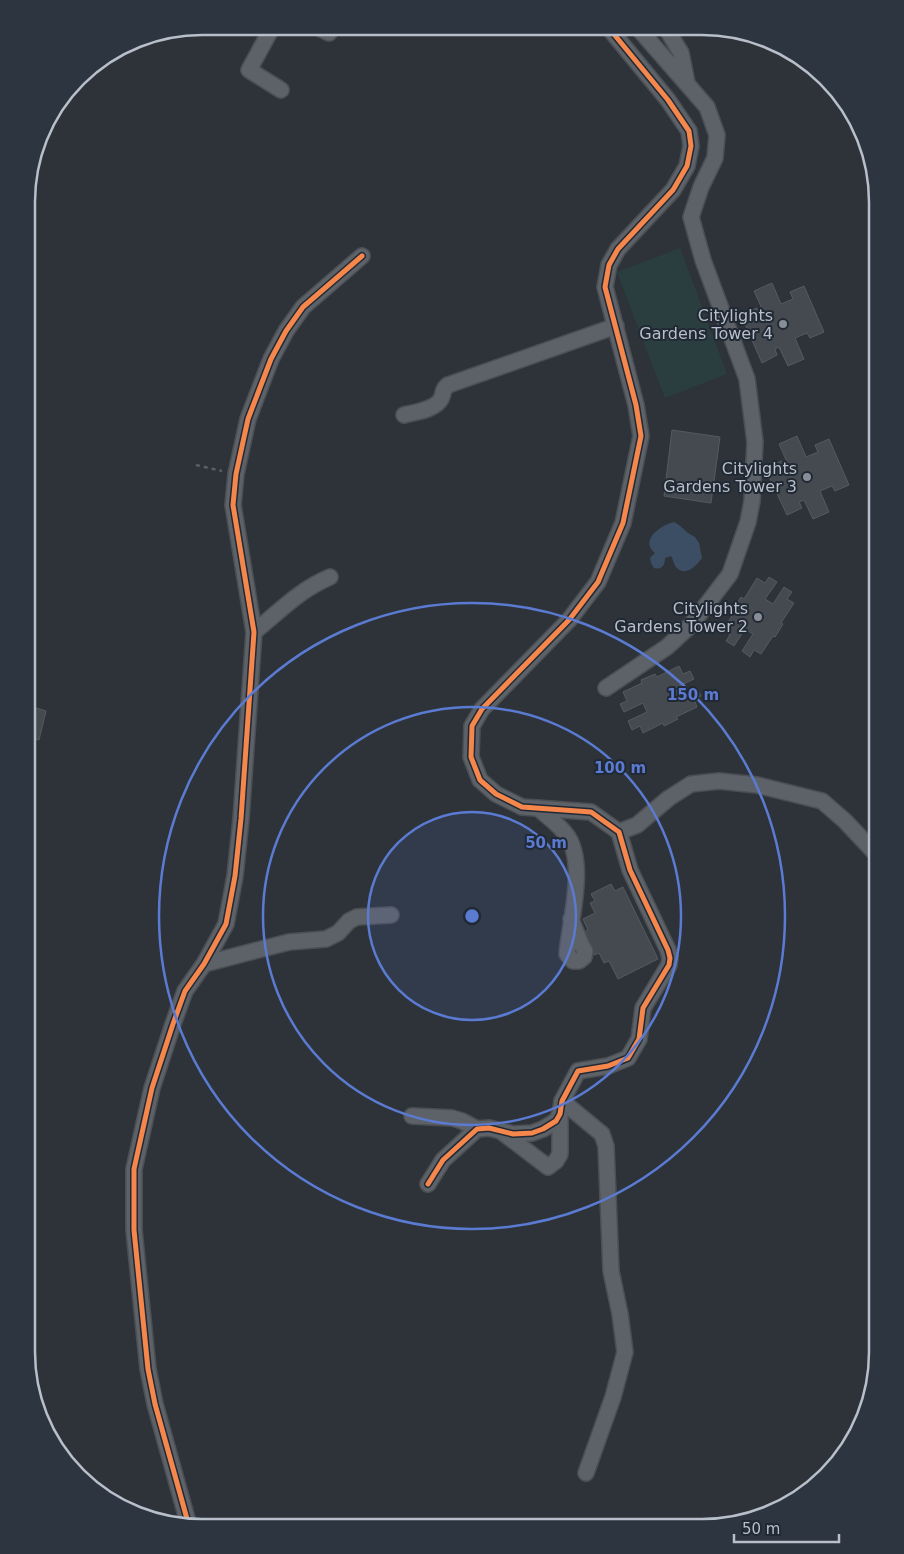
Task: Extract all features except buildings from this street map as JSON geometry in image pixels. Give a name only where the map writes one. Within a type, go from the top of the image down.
[{"type":"street","points":[[268,35],[249,70],[281,90]]},
{"type":"street","points":[[412,1116],[452,1118],[477,1129],[489,1128],[513,1134],[532,1133],[543,1129],[556,1120],[578,1071],[608,1066],[628,1058],[639,1039],[643,1008],[669,965],[668,950],[630,870],[619,832],[591,812],[522,807],[496,794],[480,780],[471,757],[472,726],[482,709],[569,620],[598,582],[623,523],[641,436],[636,405],[605,287],[609,265],[618,249],[673,190],[687,166],[692,146],[689,131],[668,100],[614,35]]},
{"type":"street","points":[[606,688],[667,647],[691,625],[730,574],[743,540],[752,501],[755,442],[747,379],[703,260],[691,217],[701,187],[715,158],[717,136],[707,107],[644,35]]},
{"type":"street","points":[[670,35],[682,53],[687,84]]},
{"type":"street","points":[[188,1518],[155,1404],[148,1368],[134,1230],[134,1169],[152,1088],[173,1024],[185,991],[204,964],[226,924],[235,876],[241,819],[254,632],[234,505],[236,474],[248,420],[271,359],[286,331],[303,307],[362,256]]},
{"type":"street","points":[[404,415],[436,406],[440,401],[444,388],[448,385],[616,326]]},
{"type":"street","points":[[254,632],[309,586],[330,578]]},
{"type":"street","points":[[619,832],[637,825],[669,798],[691,784],[719,781],[757,785],[822,801],[845,821],[869,846]]},
{"type":"street","points":[[538,808],[569,838],[577,866],[571,919],[574,946]]},
{"type":"street","points":[[204,964],[289,942],[326,940],[338,933],[349,921],[357,917],[392,915]]},
{"type":"street","points":[[500,1131],[548,1167],[560,1154],[561,1108]]},
{"type":"street","points":[[561,1108],[602,1134],[606,1146],[611,1272],[620,1314],[625,1352],[613,1397],[586,1474]]},
{"type":"street","points":[[428,1184],[434,1171],[443,1160],[477,1129]]},
{"type":"path","points":[[196,465],[236,474]]},
{"type":"green space","points":[[680,248],[727,374],[665,398],[617,272]]},
{"type":"water","points":[[674,522],[695,537],[699,543],[702,558],[688,571],[677,568],[671,556],[665,558],[661,568],[654,568],[651,563],[650,558],[655,553],[649,543],[651,538],[663,526]]},
{"type":"cycle path","points":[[428,1184],[443,1160],[477,1129],[489,1128],[513,1134],[532,1133],[543,1129],[556,1121],[560,1114],[562,1101],[578,1071],[608,1066],[628,1058],[639,1039],[643,1008],[669,965],[668,950],[630,870],[619,832],[591,812],[522,807],[496,794],[480,780],[471,757],[472,726],[482,709],[569,620],[598,582],[623,523],[641,436],[636,405],[605,287],[609,265],[618,249],[673,190],[687,166],[691,146],[689,131],[668,100],[615,35]]},
{"type":"cycle path","points":[[187,1518],[155,1404],[148,1369],[134,1230],[134,1169],[152,1088],[173,1024],[185,991],[204,964],[226,924],[235,876],[241,819],[254,632],[233,505],[236,474],[248,419],[271,359],[286,331],[303,307],[362,256]]},
{"type":"place","name":"Citylights Gardens Tower 4","points":[[783,324]]},
{"type":"place","name":"Citylights Gardens Tower 3","points":[[807,477]]},
{"type":"place","name":"Citylights Gardens Tower 2","points":[[758,617]]}]
